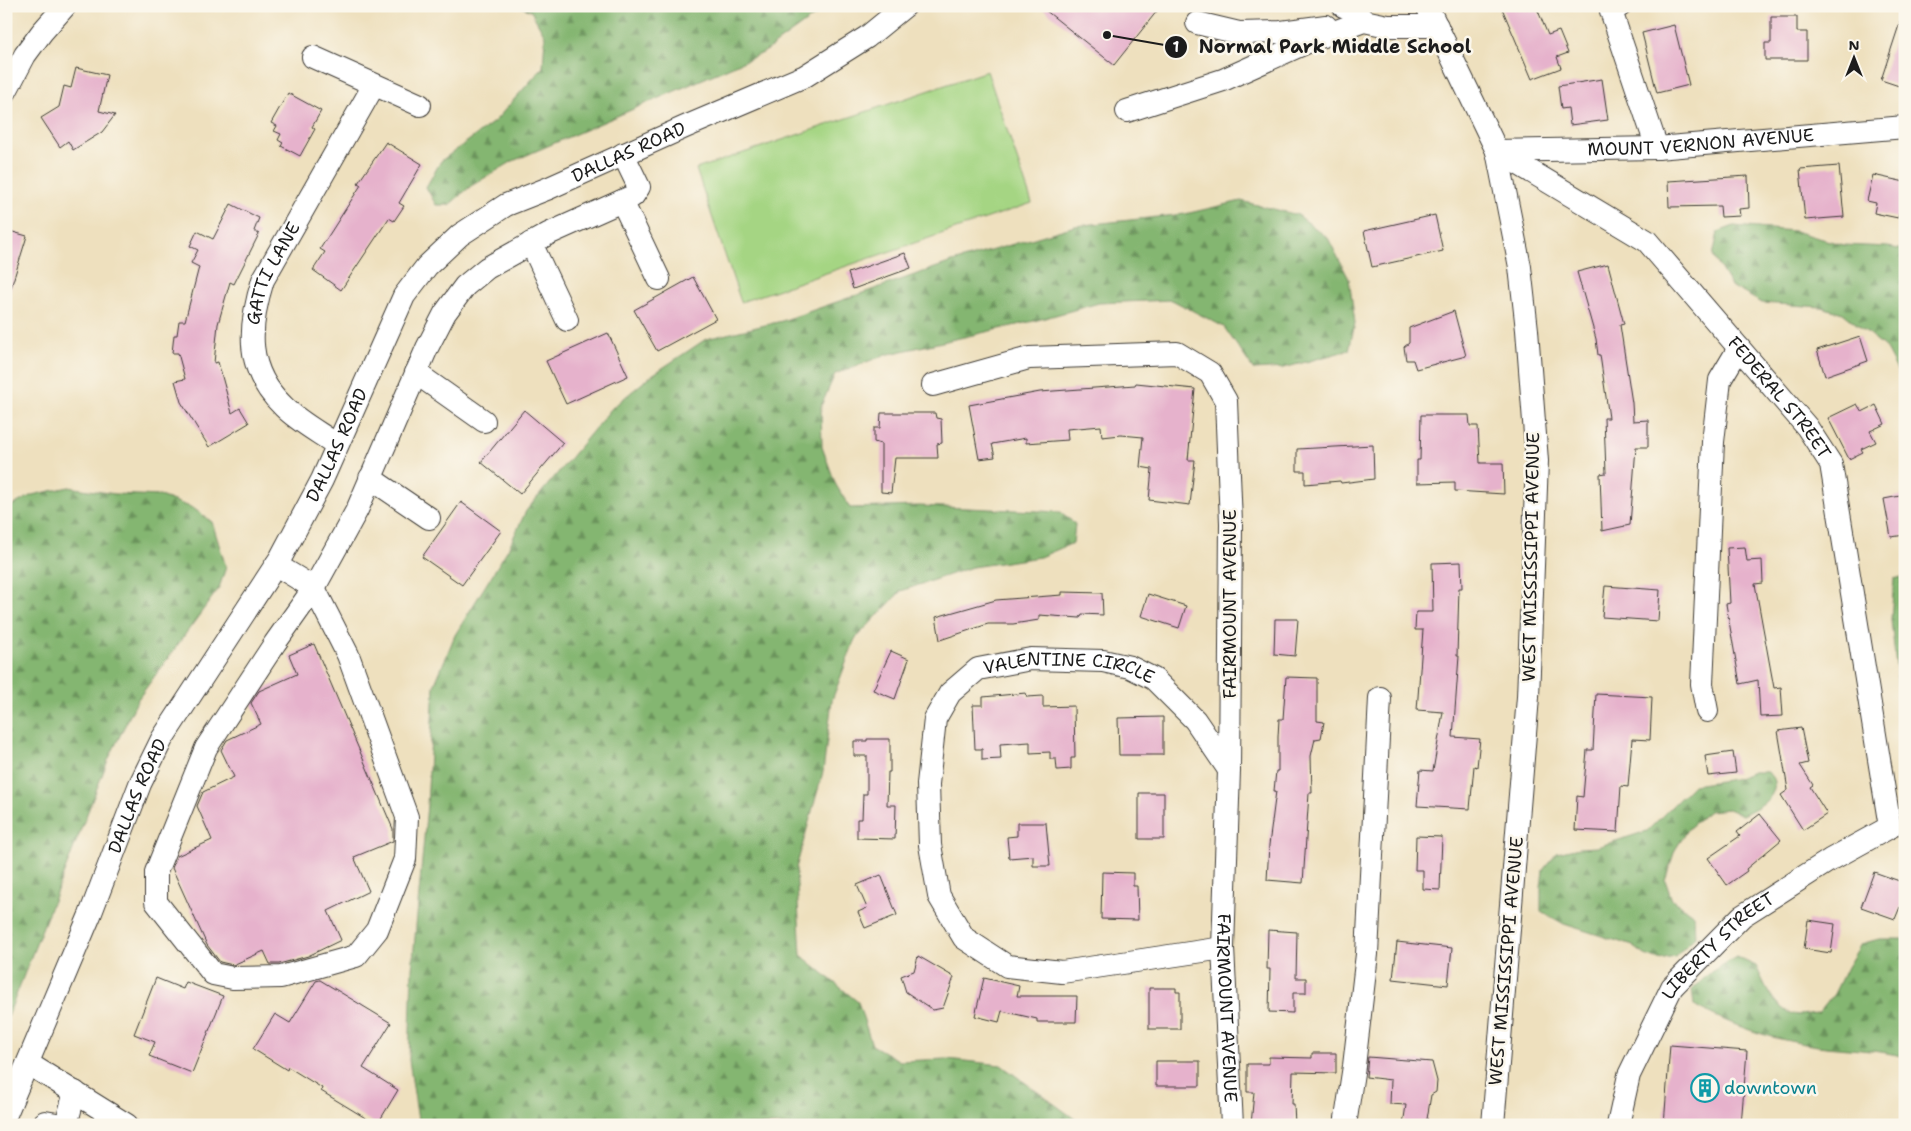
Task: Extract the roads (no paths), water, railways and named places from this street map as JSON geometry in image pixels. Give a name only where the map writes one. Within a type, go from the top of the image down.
[{"type":"street","points":[[6,91],[25,55],[65,6]]},
{"type":"street","name":"DALLAS ROAD","points":[[6,1114],[29,1064],[90,916],[140,784],[153,757],[162,739],[276,565],[322,480],[404,296],[427,266],[460,235],[506,205],[805,76],[867,37],[905,6]]},
{"type":"street","points":[[1343,6],[1354,10],[1364,21]]},
{"type":"street","name":"WEST MISSISSIPPI AVENUE","points":[[1427,6],[1497,151],[1520,267],[1537,461],[1528,697],[1493,1125]]},
{"type":"street","points":[[1620,6],[1611,11],[1657,148]]},
{"type":"street","points":[[1127,111],[1223,80],[1312,40],[1364,21]]},
{"type":"street","points":[[1197,22],[1239,33],[1281,32],[1364,21],[1388,26],[1437,26]]},
{"type":"street","points":[[313,57],[420,105]]},
{"type":"street","name":"GATTI LANE","points":[[338,445],[285,408],[264,384],[254,360],[252,327],[255,303],[263,280],[374,85]]},
{"type":"street","name":"MOUNT VERNON AVENUE","points":[[1497,151],[1657,148],[1905,127]]},
{"type":"street","name":"FEDERAL STREET","points":[[1497,151],[1648,241],[1807,427],[1831,464],[1897,831]]},
{"type":"street","points":[[276,565],[314,588],[348,655],[407,817],[405,859],[377,930],[356,956],[280,976],[233,978],[213,974],[156,902],[156,872],[206,748],[275,643],[314,588],[357,510],[416,373],[446,313],[465,286],[487,268],[531,243],[633,196],[639,187],[624,154]]},
{"type":"street","points":[[622,201],[659,280]]},
{"type":"street","points":[[531,243],[567,320]]},
{"type":"street","points":[[1707,711],[1702,684],[1713,442],[1720,380],[1740,348]]},
{"type":"street","name":"FAIRMOUNT AVENUE","points":[[933,385],[1029,358],[1177,353],[1210,373],[1226,401],[1231,523],[1229,770],[1223,948],[1232,1125]]},
{"type":"street","points":[[416,373],[484,421]]},
{"type":"street","points":[[370,478],[429,518]]},
{"type":"street","name":"VALENTINE CIRCLE","points":[[1223,948],[1062,972],[1007,966],[964,938],[939,896],[930,845],[928,784],[935,719],[950,693],[978,669],[1031,658],[1103,661],[1130,667],[1154,679],[1195,720],[1229,770]]},
{"type":"street","points":[[1345,1125],[1368,954],[1380,698]]},
{"type":"street","name":"LIBERTY STREET","points":[[1618,1125],[1629,1075],[1672,987],[1742,916],[1830,860],[1897,831]]},
{"type":"street","points":[[29,1064],[128,1125]]},
{"type":"street","points":[[44,1125],[45,1122],[64,1125],[75,1092]]},
{"type":"place","name":"Normal Park Middle School","points":[[1107,35]]},
{"type":"place","name":"downtown","points":[[1705,1088]]}]
